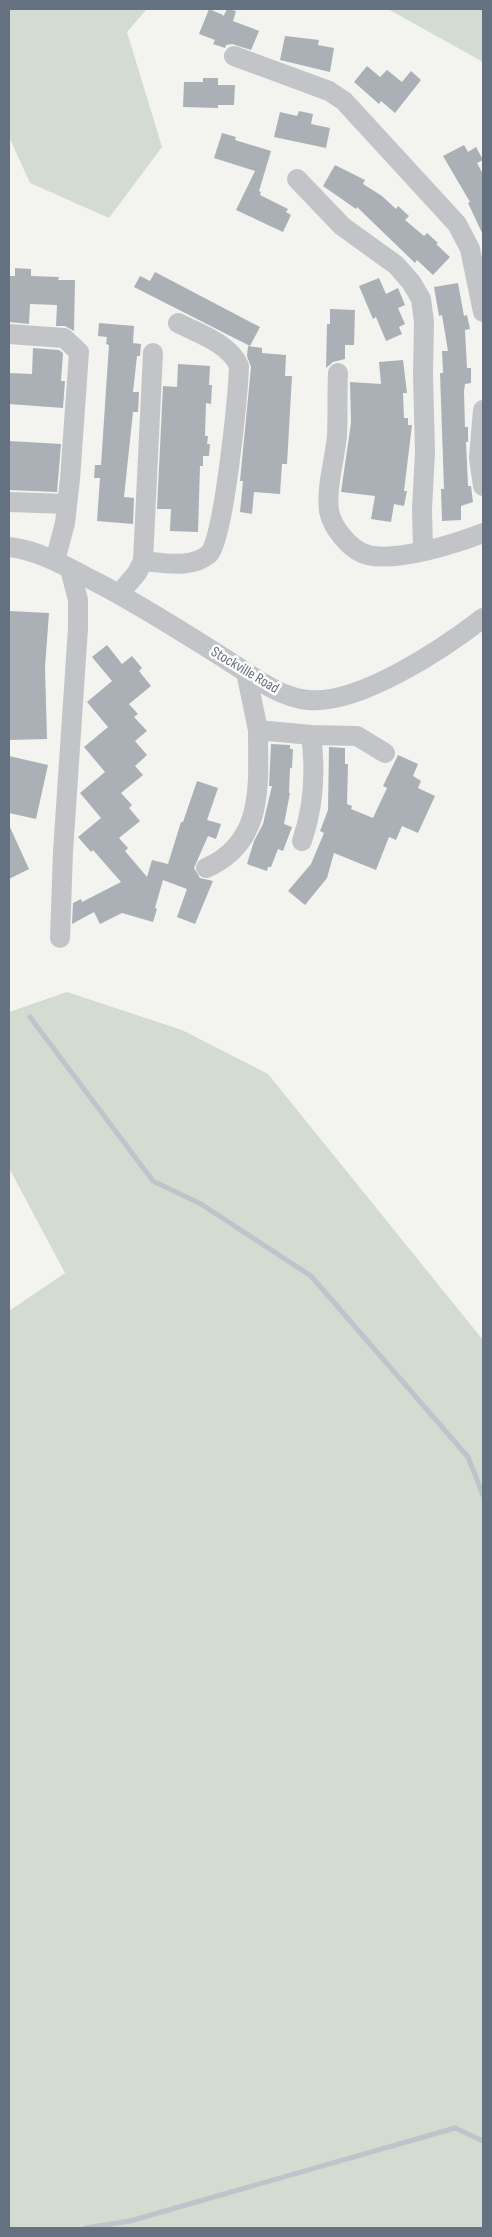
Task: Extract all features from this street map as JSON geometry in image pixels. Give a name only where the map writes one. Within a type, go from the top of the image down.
[{"type":"street","points":[[234,56],[329,91],[344,101],[457,224],[470,249],[483,312]]},
{"type":"street","points":[[297,179],[342,226],[396,265],[411,282],[421,299],[424,322],[423,551]]},
{"type":"street","points":[[143,560],[174,564],[207,556],[214,548],[225,502],[239,366],[235,358],[222,346],[178,323]]},
{"type":"street","points":[[9,334],[64,338],[79,352],[63,565],[78,600],[78,628],[63,852],[60,938]]},
{"type":"street","points":[[120,594],[143,560],[153,353]]},
{"type":"street","points":[[338,374],[337,434],[329,496],[330,512],[333,523],[352,547],[368,555],[387,556],[423,551],[456,543],[483,533]]},
{"type":"street","points":[[483,410],[479,458],[483,486]]},
{"type":"street","points":[[9,502],[68,504]]},
{"type":"street","name":"Stockville Road","points":[[9,546],[63,565],[120,594],[246,672],[291,697],[323,700],[340,698],[385,679],[453,639],[483,618]]},
{"type":"street","points":[[206,868],[223,861],[237,848],[253,815],[258,785],[258,730],[246,672]]},
{"type":"street","points":[[258,730],[311,736],[357,736],[385,752]]},
{"type":"street","points":[[302,841],[313,800],[314,755],[311,736]]},
{"type":"shaded area","points":[[9,9],[147,9],[127,32],[162,147],[109,218],[30,183],[9,137]]},
{"type":"shaded area","points":[[388,9],[483,9],[483,62]]},
{"type":"shaded area","points":[[67,992],[182,1030],[268,1074],[483,1340],[483,2228],[9,2228],[9,1311],[65,1273],[9,1168],[9,1012]]},
{"type":"building","points":[[209,9],[223,15],[223,17],[227,9],[236,11],[233,21],[259,31],[251,50],[232,44],[226,45],[225,48],[213,44],[215,40],[199,34]]},
{"type":"building","points":[[285,36],[319,40],[318,45],[334,48],[330,72],[280,60]]},
{"type":"building","points":[[367,66],[380,77],[387,70],[402,82],[411,71],[421,80],[395,113],[381,101],[379,104],[354,82]]},
{"type":"building","points":[[203,78],[218,78],[218,85],[235,85],[234,105],[218,105],[218,108],[183,107],[184,82],[203,82]]},
{"type":"building","points":[[299,111],[313,114],[311,124],[330,128],[326,148],[274,137],[280,112],[297,116]]},
{"type":"building","points":[[222,133],[236,137],[235,140],[271,151],[259,191],[261,192],[260,195],[288,209],[286,212],[291,215],[283,232],[236,210],[255,171],[214,158]]},
{"type":"building","points":[[464,145],[468,152],[476,147],[483,160],[477,163],[483,174],[483,235],[468,203],[470,202],[443,156]]},
{"type":"building","points":[[335,165],[365,180],[363,184],[382,196],[396,209],[398,206],[409,216],[405,220],[424,236],[427,233],[438,243],[436,244],[450,257],[433,275],[417,260],[415,263],[357,207],[356,209],[323,186]]},
{"type":"building","points":[[15,268],[31,269],[31,276],[59,277],[58,280],[75,280],[74,331],[65,326],[56,326],[57,305],[30,304],[29,324],[9,322],[9,276],[15,276]]},
{"type":"building","points":[[155,272],[260,327],[250,346],[134,287],[140,276],[150,281]]},
{"type":"building","points":[[379,278],[386,294],[398,288],[405,305],[398,308],[405,324],[399,327],[402,334],[386,341],[376,317],[373,319],[359,286]]},
{"type":"building","points":[[458,283],[464,316],[467,315],[470,329],[465,330],[467,368],[471,368],[471,383],[465,384],[464,391],[465,427],[468,427],[468,442],[466,442],[468,486],[471,486],[473,502],[461,506],[461,520],[442,521],[441,489],[444,489],[440,373],[443,373],[442,351],[448,351],[442,315],[439,316],[434,287]]},
{"type":"building","points":[[330,309],[355,310],[354,345],[345,345],[345,359],[333,362],[326,368],[327,324],[330,324]]},
{"type":"building","points":[[99,323],[134,326],[133,343],[141,344],[140,356],[137,356],[133,392],[139,392],[138,412],[133,412],[124,497],[134,498],[133,524],[97,521],[100,478],[94,478],[95,465],[101,465],[109,345],[106,344],[107,337],[98,336]]},
{"type":"building","points":[[248,346],[262,348],[262,353],[286,355],[285,376],[292,376],[287,464],[282,464],[280,494],[254,492],[252,514],[240,512],[243,481],[240,481],[251,367],[247,356]]},
{"type":"building","points":[[33,348],[59,350],[63,353],[61,381],[65,381],[63,408],[9,404],[9,373],[32,374]]},
{"type":"building","points":[[403,360],[407,393],[403,393],[404,418],[408,418],[408,425],[412,425],[404,491],[407,491],[404,506],[394,504],[391,522],[371,519],[375,496],[341,492],[351,423],[350,382],[381,384],[379,362]]},
{"type":"building","points":[[178,364],[210,366],[211,404],[206,403],[205,436],[208,436],[207,444],[210,444],[209,456],[203,456],[203,466],[200,466],[198,532],[170,531],[171,509],[157,509],[163,386],[177,387]]},
{"type":"building","points":[[9,441],[61,444],[57,492],[9,490]]},
{"type":"building","points":[[10,611],[49,613],[45,667],[47,739],[9,740]]},
{"type":"building","points":[[107,645],[122,664],[132,656],[142,668],[139,671],[151,686],[129,704],[138,714],[134,717],[147,731],[135,741],[147,755],[135,766],[143,775],[121,793],[132,805],[129,808],[140,821],[119,838],[128,848],[125,851],[147,877],[152,860],[168,864],[181,822],[183,822],[197,781],[218,788],[207,820],[221,824],[216,839],[208,836],[194,868],[200,878],[213,881],[195,924],[177,917],[187,889],[163,880],[153,922],[122,913],[100,924],[94,912],[72,924],[73,903],[81,899],[82,902],[121,882],[93,850],[91,852],[78,837],[101,818],[80,793],[105,772],[84,747],[108,727],[87,702],[112,681],[92,657]]},
{"type":"building","points":[[271,744],[290,745],[290,749],[293,749],[292,768],[290,768],[290,793],[284,824],[292,827],[283,851],[278,849],[271,867],[268,867],[267,871],[247,864],[254,841],[263,824],[272,786],[269,786]]},
{"type":"building","points":[[329,747],[345,748],[345,764],[348,764],[347,804],[352,806],[351,809],[373,818],[387,788],[383,786],[398,755],[418,764],[413,776],[421,781],[418,788],[435,796],[418,833],[402,826],[396,840],[389,837],[376,870],[334,853],[327,878],[305,905],[288,891],[311,864],[324,833],[320,831],[328,810]]},
{"type":"building","points":[[9,756],[48,765],[36,819],[9,813]]},
{"type":"building","points":[[9,825],[29,869],[9,879]]},
{"type":"waterway","points":[[30,1017],[153,1181],[201,1204],[311,1276],[468,1457],[483,1495]]},
{"type":"waterway","points":[[86,2228],[130,2221],[455,2128],[483,2141]]}]
